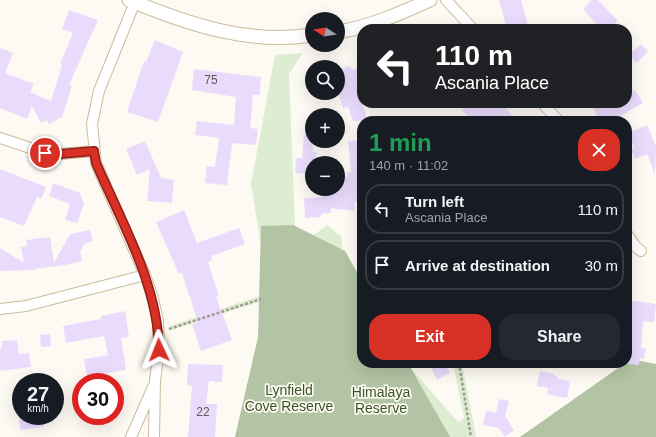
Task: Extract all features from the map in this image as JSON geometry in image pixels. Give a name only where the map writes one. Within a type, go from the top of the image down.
[{"type":"street","points":[[369,24],[430,0]]},
{"type":"street","points":[[446,0],[468,24]]},
{"type":"street","points":[[154,437],[155,381],[159,350],[158,321],[153,298],[145,275],[96,163],[92,124],[99,91],[132,1],[198,26],[249,36],[305,36]]},
{"type":"street","points":[[345,31],[357,28]]},
{"type":"street","points":[[547,108],[554,116]]},
{"type":"street","points":[[0,138],[45,153],[60,154],[94,151]]},
{"type":"street","points":[[632,243],[641,251]]},
{"type":"street","points":[[0,309],[26,306],[145,275]]},
{"type":"street","points":[[130,437],[155,381]]},
{"type":"path","points":[[169,329],[261,299]]},
{"type":"path","points":[[460,368],[471,437]]},
{"type":"green space","points":[[303,53],[289,74],[295,226],[307,240],[327,225],[342,237],[341,303],[357,349],[357,368],[410,368],[458,422],[464,418],[454,368],[463,368],[476,437],[244,437],[266,309],[258,302],[171,330],[170,326],[269,293],[251,184],[275,55]]},
{"type":"green space","points":[[293,225],[345,251],[357,272],[357,368],[411,368],[450,437],[235,437],[258,337],[261,226]]},
{"type":"green space","points":[[632,359],[656,364],[656,437],[520,437],[618,368],[632,368]]},
{"type":"building","points":[[499,0],[521,0],[528,24],[506,24]]},
{"type":"building","points":[[592,0],[598,0],[618,21],[615,24],[596,24],[583,9]]},
{"type":"building","points":[[69,10],[98,20],[69,85],[72,86],[62,117],[49,124],[47,120],[41,123],[32,106],[27,119],[0,108],[0,48],[13,53],[5,73],[34,84],[30,92],[51,101],[62,65],[60,64],[73,33],[62,29]]},
{"type":"building","points":[[155,40],[183,52],[158,122],[127,112],[144,61],[146,62]]},
{"type":"building","points":[[641,44],[648,51],[637,63],[632,58],[632,52]]},
{"type":"building","points":[[350,66],[352,70],[357,68],[357,108],[364,108],[366,116],[357,116],[357,121],[353,121],[348,107],[343,108],[340,100],[345,100],[345,68]]},
{"type":"building","points":[[194,69],[261,77],[260,95],[253,95],[250,128],[258,129],[256,145],[232,143],[227,185],[205,183],[207,166],[215,167],[219,138],[195,135],[197,121],[234,125],[236,97],[192,90]]},
{"type":"building","points":[[635,90],[643,103],[621,116],[597,116],[593,108],[632,108],[632,92]]},
{"type":"building","points":[[464,108],[506,108],[512,116],[467,116],[462,110]]},
{"type":"building","points":[[647,125],[656,146],[655,174],[647,154],[635,159],[632,152],[632,149],[634,148],[632,143],[632,131]]},
{"type":"building","points":[[305,135],[305,148],[313,148],[313,152],[317,152],[317,156],[305,156],[305,174],[295,173],[296,158],[302,158]]},
{"type":"building","points":[[357,140],[357,202],[355,202],[354,211],[331,208],[331,213],[321,214],[321,217],[305,218],[304,198],[345,196],[345,177],[347,177],[347,172],[351,172],[348,141]]},
{"type":"building","points":[[145,141],[161,178],[174,180],[172,203],[147,201],[150,169],[137,175],[126,149]]},
{"type":"building","points":[[0,169],[46,187],[41,199],[37,197],[24,226],[0,217]]},
{"type":"building","points":[[53,183],[80,193],[84,204],[77,223],[65,220],[70,204],[49,196]]},
{"type":"building","points":[[184,210],[197,243],[239,228],[245,244],[211,256],[212,260],[208,262],[219,296],[216,297],[232,340],[201,351],[192,324],[198,322],[182,273],[179,274],[156,222]]},
{"type":"building","points":[[90,230],[93,241],[84,244],[80,252],[82,261],[34,269],[36,270],[0,271],[0,248],[24,263],[21,247],[27,246],[26,240],[50,237],[54,263],[70,234]]},
{"type":"building","points":[[632,301],[656,304],[654,322],[643,321],[641,348],[646,349],[644,359],[640,358],[639,365],[632,364]]},
{"type":"building","points":[[125,311],[129,337],[121,338],[126,370],[106,373],[86,373],[84,359],[108,355],[104,336],[66,343],[63,326],[101,319],[101,316]]},
{"type":"building","points":[[50,334],[51,346],[41,347],[40,335]]},
{"type":"building","points":[[17,340],[19,354],[29,353],[31,367],[0,371],[0,348],[2,348],[2,341]]},
{"type":"building","points":[[188,364],[223,365],[222,382],[209,381],[206,404],[217,404],[215,437],[188,437],[192,386],[187,385]]},
{"type":"building","points":[[431,368],[448,368],[450,373],[437,380]]},
{"type":"building","points":[[540,371],[554,374],[557,376],[557,379],[570,381],[567,398],[547,394],[548,388],[537,386]]},
{"type":"building","points":[[499,399],[509,401],[505,416],[514,430],[505,437],[499,428],[483,425],[486,411],[496,413]]},
{"type":"building","points":[[20,425],[43,425],[43,427],[20,430]]},
{"type":"route","points":[[45,153],[60,154],[94,151],[96,163],[145,275],[153,298],[158,321],[159,350]]},
{"type":"park label","name":"Lynfield Cove Reserve","points":[[289,398]]},
{"type":"park label","name":"Himalaya Reserve","points":[[381,400]]}]
